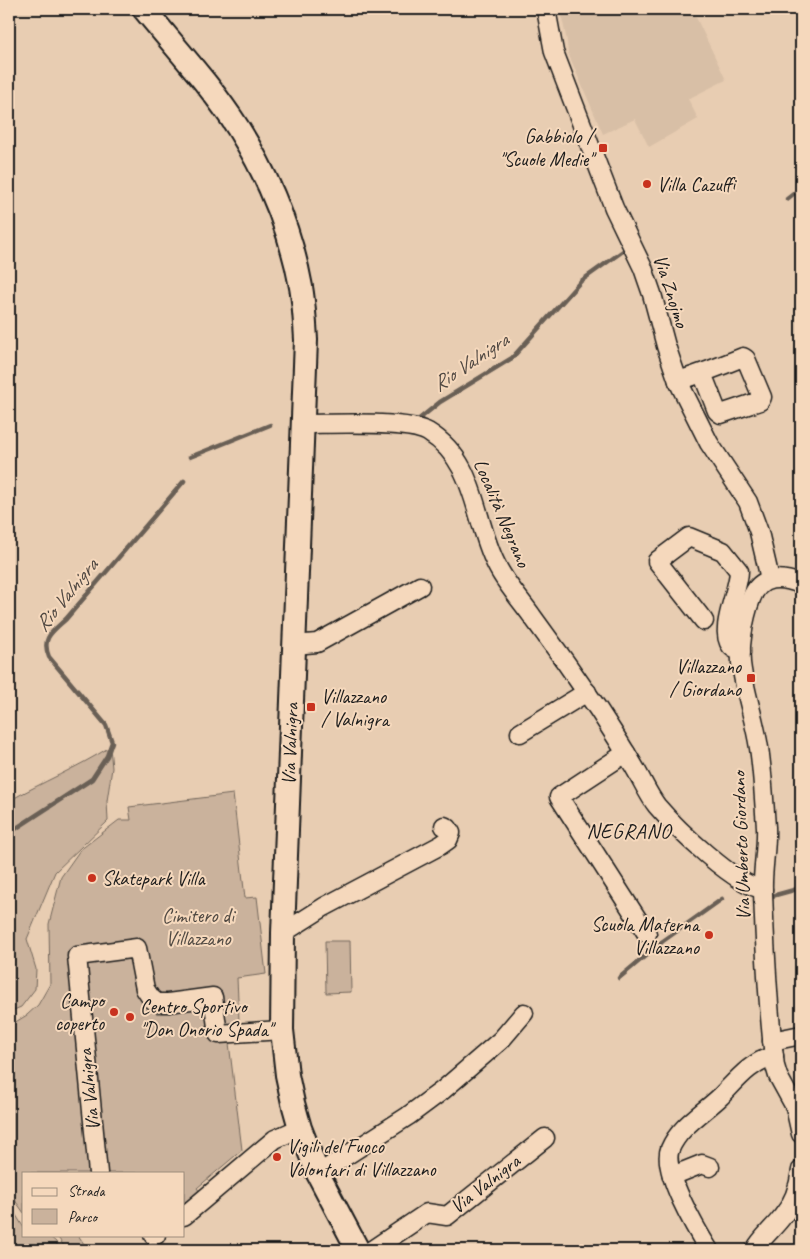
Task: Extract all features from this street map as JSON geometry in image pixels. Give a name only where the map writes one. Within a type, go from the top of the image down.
[{"type":"main road","name":"Via Valnigra","points":[[144,9],[238,128],[267,181],[285,225],[301,287],[306,340],[304,424],[283,933],[282,1030],[287,1075],[300,1128],[318,1174],[358,1250]]},
{"type":"street","name":"Via Znojmo","points":[[546,9],[554,52],[614,208],[643,268],[678,381],[709,443],[748,502],[775,578]]},
{"type":"street","points":[[678,381],[702,372]]},
{"type":"street","name":"Località Negrano","points":[[304,424],[406,426],[426,431],[442,442],[462,467],[474,495],[483,532],[496,564],[587,692],[657,805],[694,842],[732,875],[756,889],[763,889]]},
{"type":"street","points":[[704,621],[657,561],[689,537],[722,551],[739,571],[739,579],[726,626],[728,641],[732,647],[741,652]]},
{"type":"street","points":[[775,578],[801,584]]},
{"type":"street","name":"Via Umberto Giordano","points":[[775,578],[759,586],[751,599],[744,626],[741,668],[760,756],[766,830],[763,889],[773,1049],[778,1076],[795,1107],[801,1134]]},
{"type":"street","points":[[294,645],[317,644],[420,586]]},
{"type":"street","points":[[520,733],[587,692]]},
{"type":"street","points":[[626,753],[559,797],[647,934]]},
{"type":"street","points":[[283,933],[324,907],[441,845],[448,840],[451,833],[444,826]]},
{"type":"street","name":"Via Valnigra","points":[[97,1169],[77,956],[137,948],[145,989],[157,1003],[213,997],[218,1034],[282,1030]]},
{"type":"street","points":[[318,1174],[408,1116],[442,1090],[501,1040],[524,1013]]},
{"type":"street","points":[[709,1250],[696,1229],[672,1176],[668,1160],[669,1150],[676,1137],[752,1065],[773,1049],[801,1036]]},
{"type":"street","points":[[185,1215],[275,1139],[300,1128]]},
{"type":"street","name":"Via Valnigra","points":[[372,1250],[428,1213],[448,1216],[544,1138]]},
{"type":"street","points":[[672,1176],[702,1164],[710,1167]]},
{"type":"street","points":[[755,1250],[761,1240],[783,1217],[800,1184],[801,1170]]},
{"type":"shaded area","points":[[560,9],[692,9],[726,80],[688,99],[698,119],[649,147],[635,119],[603,134],[568,53]]},
{"type":"green space","points":[[110,747],[112,768],[107,801],[108,821],[55,872],[27,939],[36,969],[35,989],[21,1007],[9,1012],[9,801]]},
{"type":"green space","name":"Centro Sportivo \"Don Onorio Spada\"","points":[[233,794],[245,898],[257,897],[266,974],[237,978],[240,1042],[229,1043],[242,1150],[197,1188],[201,1193],[185,1206],[185,1172],[22,1172],[22,1210],[9,1192],[9,1026],[27,1015],[38,1005],[50,984],[49,924],[61,877],[80,850],[119,820],[131,820],[129,807]]},
{"type":"green space","points":[[325,941],[350,941],[351,992],[326,993]]},
{"type":"green space","points":[[9,1204],[22,1225],[22,1236],[49,1236],[56,1242],[59,1250],[9,1250]]},
{"type":"green space","points":[[57,1236],[79,1236],[84,1244],[76,1250],[67,1250]]},
{"type":"waterway","name":"Rio Valnigra","points":[[787,199],[801,188]]},
{"type":"waterway","name":"Rio Valnigra","points":[[415,420],[418,420],[440,402],[512,358],[581,281],[623,251]]},
{"type":"waterway","name":"Rio Valnigra","points":[[190,457],[270,425]]},
{"type":"waterway","name":"Rio Valnigra","points":[[9,833],[92,779],[107,756],[112,742],[106,725],[49,657],[46,645],[47,640],[184,481]]},
{"type":"waterway","points":[[772,896],[801,888]]},
{"type":"waterway","points":[[619,978],[663,941],[722,899]]},
{"type":"place","name":"Gabbiolo / \"Scuole Medie\"","points":[[603,148]]},
{"type":"place","name":"Villa Cazuffi","points":[[647,184]]},
{"type":"place","name":"Villazzano / Giordano","points":[[751,678]]},
{"type":"place","name":"Villazzano / Valnigra","points":[[311,707]]},
{"type":"place","name":"Skatepark Villa","points":[[92,878]]},
{"type":"place","name":"Scuola Materna Villazzano","points":[[709,935]]},
{"type":"place","name":"Campo coperto","points":[[114,1012]]},
{"type":"place","name":"Centro Sportivo \"Don Onorio Spada\"","points":[[130,1017]]},
{"type":"place","name":"Vigili del Fuoco Volontari di Villazzano","points":[[277,1157]]},
{"type":"district","name":"NEGRANO","points":[[629,831]]},
{"type":"park label","name":"Cimitero di Villazzano","points":[[198,926]]}]
